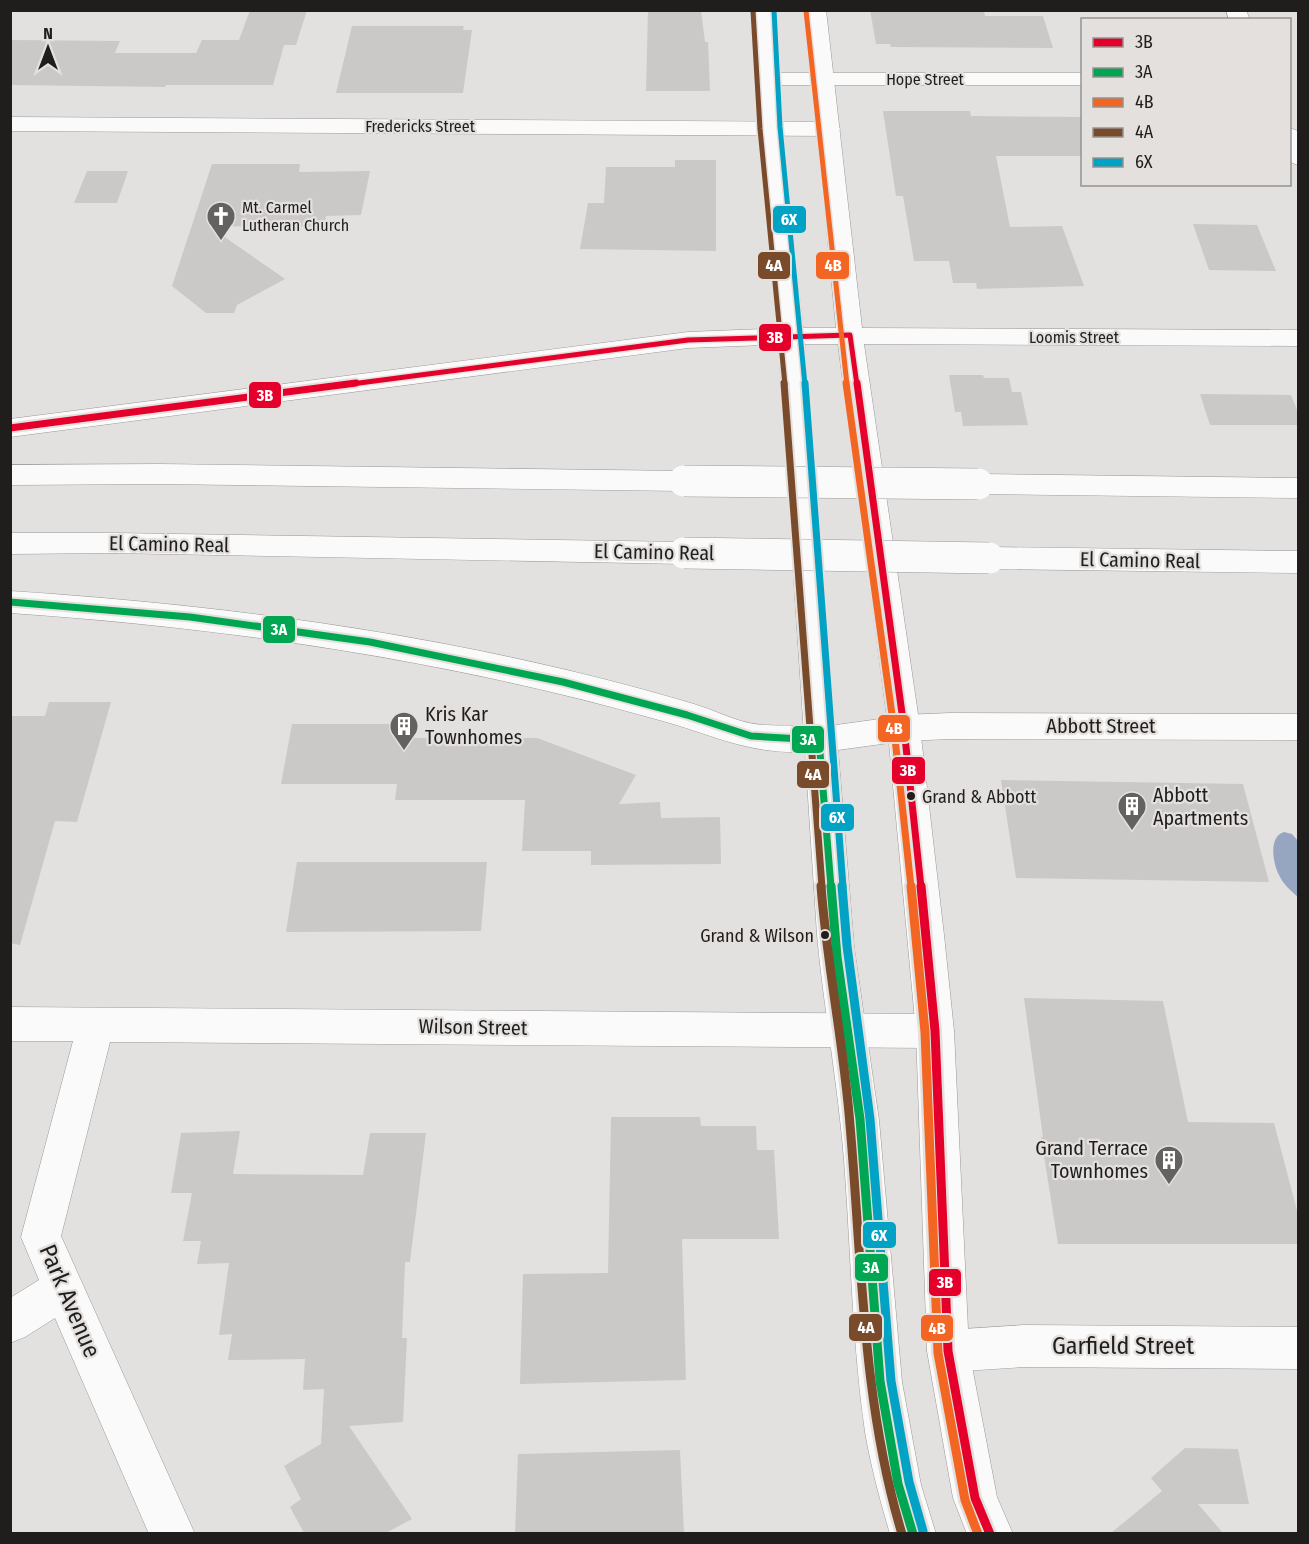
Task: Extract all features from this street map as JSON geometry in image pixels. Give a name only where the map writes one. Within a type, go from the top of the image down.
[{"type":"main road","points":[[763,10],[770,128],[791,336],[835,935],[846,1031],[860,1118],[885,1413],[902,1502],[913,1533]]},
{"type":"main road","points":[[816,10],[850,335],[904,728],[935,1031],[948,1351],[975,1498],[990,1533]]},
{"type":"main road","name":"Hope Street","points":[[768,79],[1081,79]]},
{"type":"main road","name":"Fredericks Street","points":[[10,124],[829,129]]},
{"type":"main road","points":[[1291,138],[1299,158]]},
{"type":"main road","name":"Loomis Street","points":[[10,428],[688,340],[850,335],[1299,338]]},
{"type":"main road","points":[[10,475],[159,474],[1299,488]]},
{"type":"main road","name":"El Camino Real","points":[[10,544],[160,544],[1299,562]]},
{"type":"main road","name":"Abbott Street","points":[[10,602],[176,616],[375,643],[487,664],[587,687],[758,738],[819,740],[904,728],[950,726],[1299,727]]},
{"type":"main road","name":"Wilson Street","points":[[10,1024],[935,1031]]},
{"type":"main road","name":"Park Avenue","points":[[96,1025],[41,1237],[172,1533]]},
{"type":"main road","points":[[10,1322],[64,1288]]},
{"type":"main road","name":"Garfield Street","points":[[948,1351],[1024,1346],[1299,1348]]},
{"type":"water","points":[[1284,832],[1292,834],[1298,841],[1298,897],[1283,881],[1275,864],[1274,845],[1279,835]]},
{"type":"building","points":[[250,10],[307,10],[296,45],[284,45],[273,85],[166,85],[165,87],[10,85],[10,40],[120,41],[115,53],[196,53],[202,40],[239,40]]},
{"type":"building","points":[[648,10],[701,10],[705,42],[708,42],[710,91],[646,91]]},
{"type":"building","points":[[870,10],[984,12],[985,16],[1043,16],[1053,48],[891,47],[890,44],[876,44]]},
{"type":"building","points":[[352,26],[464,26],[463,30],[472,30],[463,93],[336,93]]},
{"type":"building","points":[[883,111],[970,111],[971,116],[1081,117],[1081,156],[996,156],[1010,227],[1062,226],[1084,286],[977,289],[976,283],[953,283],[949,261],[914,261],[903,196],[896,196]]},
{"type":"building","points":[[675,160],[716,160],[716,251],[580,249],[588,203],[604,203],[606,167],[675,167]]},
{"type":"building","name":"Mt. Carmel Lutheran Church","points":[[212,164],[300,164],[299,172],[370,171],[361,215],[326,216],[324,227],[209,226],[285,279],[237,305],[234,313],[206,313],[172,286]]},
{"type":"building","points":[[87,171],[128,171],[117,203],[74,203]]},
{"type":"building","points":[[1193,224],[1257,225],[1276,271],[1209,270]]},
{"type":"building","points":[[949,375],[1009,378],[1012,392],[1021,392],[1028,425],[963,426],[961,412],[955,412]]},
{"type":"building","points":[[1200,394],[1291,395],[1299,415],[1299,425],[1210,425]]},
{"type":"building","points":[[49,702],[111,702],[77,822],[55,821],[20,945],[10,943],[10,716],[45,716]]},
{"type":"building","points":[[292,724],[408,724],[407,738],[537,738],[636,775],[619,804],[660,802],[661,818],[720,817],[721,864],[591,865],[591,851],[522,851],[525,800],[395,800],[397,784],[281,784]]},
{"type":"building","name":"Abbott Apartments","points":[[1001,780],[1243,784],[1269,882],[1016,878]]},
{"type":"building","points":[[297,862],[487,862],[481,931],[286,932]]},
{"type":"building","points":[[1024,998],[1163,1001],[1188,1122],[1274,1123],[1299,1218],[1299,1244],[1058,1244],[1041,1137],[1043,1137]]},
{"type":"building","points":[[611,1117],[700,1117],[701,1126],[756,1126],[757,1150],[774,1150],[779,1239],[682,1239],[686,1380],[520,1384],[523,1274],[608,1273]]},
{"type":"building","points":[[240,1131],[233,1174],[363,1175],[370,1133],[426,1133],[410,1262],[405,1262],[402,1338],[407,1338],[403,1422],[349,1426],[412,1519],[386,1533],[304,1533],[290,1507],[301,1499],[284,1466],[321,1444],[324,1389],[303,1390],[305,1359],[228,1360],[232,1334],[219,1335],[229,1263],[197,1264],[201,1241],[183,1241],[192,1193],[171,1193],[181,1133]]},
{"type":"building","points":[[1185,1448],[1238,1449],[1249,1504],[1198,1504],[1223,1533],[1111,1533],[1162,1491],[1151,1478]]},
{"type":"building","points":[[680,1450],[684,1533],[515,1533],[518,1454]]},
{"type":"transit line","name":"6X","points":[[774,10],[780,127],[801,335],[847,946],[870,1119],[891,1381],[909,1482],[923,1531]]},
{"type":"transit line","name":"4A","points":[[753,11],[760,129],[781,337],[826,948],[850,1121],[870,1384],[888,1487],[902,1534]]},
{"type":"transit line","name":"4B","points":[[806,11],[840,336],[894,729],[916,936],[925,1032],[938,1353],[965,1500],[978,1534]]},
{"type":"transit line","name":"3B","points":[[10,428],[688,340],[850,335],[904,728],[926,935],[935,1031],[948,1351],[975,1498],[990,1534]]},
{"type":"transit line","name":"3A","points":[[10,602],[190,617],[370,642],[563,682],[687,715],[751,736],[819,740],[837,957],[860,1119],[880,1381],[898,1484],[913,1534]]},
{"type":"place","name":"Mt. Carmel Lutheran Church","points":[[221,242]]},
{"type":"place","name":"Kris Kar Townhomes","points":[[404,752]]},
{"type":"place","name":"Grand & Abbott","points":[[911,796]]},
{"type":"place","name":"Abbott Apartments","points":[[1132,832]]},
{"type":"place","name":"Grand & Wilson","points":[[825,935]]},
{"type":"place","name":"Grand Terrace Townhomes","points":[[1169,1186]]}]
